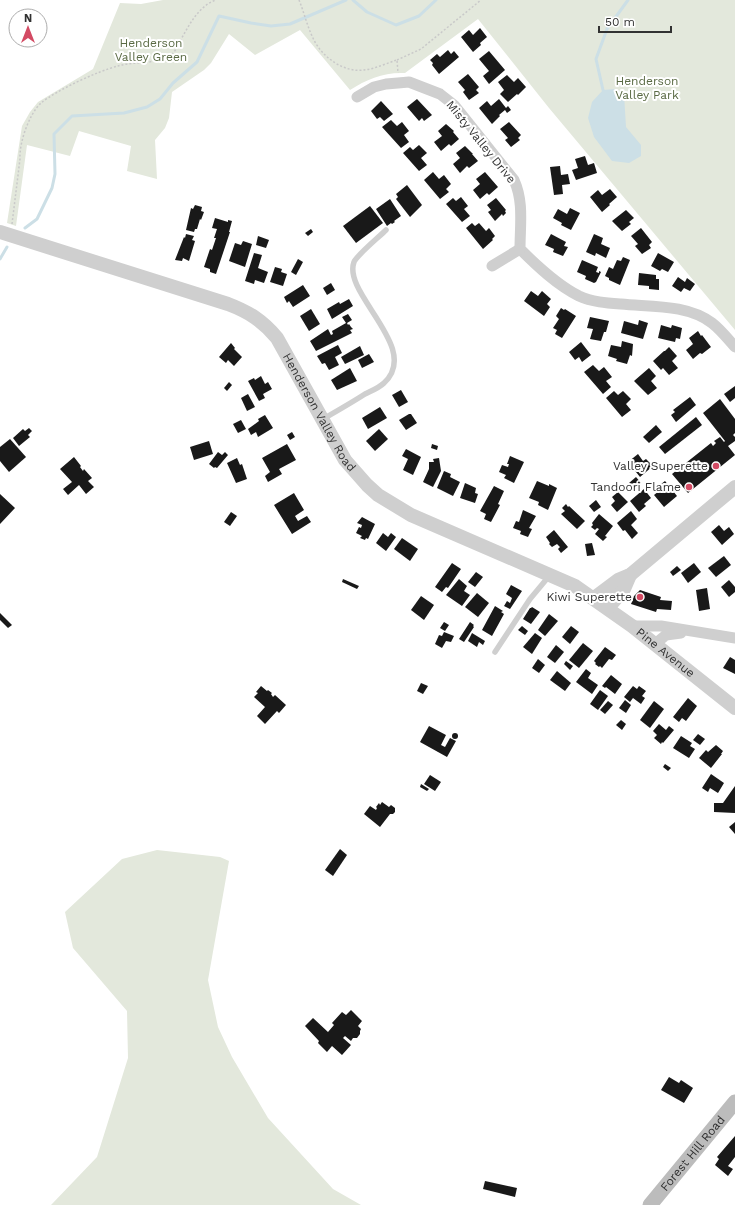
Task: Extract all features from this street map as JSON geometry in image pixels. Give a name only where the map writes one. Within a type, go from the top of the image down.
[{"type":"main road","name":"Forest Hill Road","points":[[650,1205],[735,1102]]},
{"type":"street","name":"Misty Valley Drive","points":[[357,96],[374,87],[386,84],[409,82],[440,94],[454,106],[514,180],[521,202],[520,249]]},
{"type":"street","name":"Henderson Valley Road","points":[[5,230],[244,310],[268,327],[277,338],[345,460],[378,495],[411,514],[575,586],[594,598]]},
{"type":"street","points":[[492,266],[520,249],[555,280],[580,296],[599,302],[670,308],[699,315],[712,323],[735,348]]},
{"type":"street","points":[[594,598],[618,580],[630,575],[735,487]]},
{"type":"street","points":[[608,608],[624,589],[630,575]]},
{"type":"street","name":"Pine Avenue","points":[[594,598],[632,626],[735,708]]},
{"type":"street","points":[[632,626],[661,626],[735,638]]},
{"type":"street","points":[[655,644],[666,635],[681,633],[703,634]]},
{"type":"lane","points":[[322,420],[383,384],[391,374],[395,359],[393,350],[387,336],[357,285],[353,270],[355,261],[386,230]]},
{"type":"lane","points":[[495,652],[530,599],[550,575]]},
{"type":"path","points":[[5,230],[20,159],[20,150],[28,123],[40,104],[87,78],[118,66],[163,60],[173,54],[196,17],[205,7],[216,0]]},
{"type":"path","points":[[299,0],[313,38],[327,57],[340,66],[350,69],[365,70],[397,60],[421,49],[481,0]]},
{"type":"path","points":[[397,60],[398,77]]},
{"type":"green space","points":[[163,0],[735,0],[735,330],[549,108],[478,19],[405,73],[376,77],[350,90],[300,30],[255,55],[229,34],[211,63],[204,70],[172,92],[169,118],[165,128],[155,140],[157,179],[127,171],[131,146],[79,131],[70,156],[27,145],[16,226],[7,223],[22,126],[30,112],[38,102],[93,69],[120,3],[141,4]]},
{"type":"green space","points":[[157,850],[220,857],[229,861],[208,980],[218,1027],[232,1057],[268,1118],[333,1189],[361,1205],[51,1205],[97,1157],[128,1058],[127,1011],[73,948],[65,912],[122,859]]},
{"type":"shaded area","points":[[615,89],[624,94],[626,127],[641,145],[641,156],[629,163],[612,161],[594,137],[588,118],[592,102],[603,90]]},
{"type":"building","points":[[480,28],[487,37],[473,52],[461,37],[469,30],[473,35]]},
{"type":"building","points":[[448,50],[451,54],[454,51],[459,57],[439,74],[430,60],[437,54],[440,57]]},
{"type":"building","points":[[489,51],[505,70],[489,84],[483,76],[489,71],[479,59]]},
{"type":"building","points":[[468,74],[479,87],[476,90],[479,93],[469,100],[463,92],[465,90],[458,82]]},
{"type":"building","points":[[507,75],[514,82],[518,78],[526,87],[508,102],[500,94],[504,90],[498,82]]},
{"type":"building","points":[[417,99],[432,115],[424,121],[422,118],[419,121],[407,107]]},
{"type":"building","points":[[499,99],[506,108],[508,106],[511,110],[507,113],[505,110],[492,124],[479,108],[487,101],[491,106]]},
{"type":"building","points":[[381,101],[393,114],[384,121],[380,117],[377,119],[371,111]]},
{"type":"building","points":[[391,120],[397,126],[402,122],[409,131],[404,135],[409,142],[401,148],[382,127]]},
{"type":"building","points":[[509,122],[521,135],[518,138],[520,140],[511,147],[505,140],[508,138],[500,129]]},
{"type":"building","points":[[446,124],[454,131],[453,132],[459,139],[451,146],[449,144],[441,151],[434,142],[442,136],[438,131]]},
{"type":"building","points":[[419,145],[427,153],[421,158],[427,165],[419,171],[403,153],[410,147],[413,150]]},
{"type":"building","points":[[465,146],[478,161],[469,168],[467,166],[460,173],[453,164],[460,158],[456,153]]},
{"type":"building","points":[[585,156],[588,165],[594,163],[597,173],[576,180],[572,170],[578,168],[575,159]]},
{"type":"building","points":[[560,166],[561,175],[568,174],[570,184],[562,185],[563,194],[554,195],[550,167]]},
{"type":"building","points":[[433,172],[439,179],[444,175],[451,184],[446,189],[449,192],[440,199],[424,180]]},
{"type":"building","points":[[485,172],[498,187],[489,195],[487,193],[480,199],[473,190],[480,184],[476,179]]},
{"type":"building","points":[[407,185],[422,205],[410,217],[396,199],[398,197],[396,194]]},
{"type":"building","points":[[610,189],[617,197],[602,212],[590,197],[598,190],[602,195]]},
{"type":"building","points":[[461,197],[468,206],[464,209],[470,216],[462,222],[446,204],[453,198],[456,201]]},
{"type":"building","points":[[496,198],[506,210],[506,213],[503,216],[502,214],[495,221],[488,212],[491,210],[487,205]]},
{"type":"building","points":[[390,199],[401,216],[394,221],[395,222],[387,226],[376,209]]},
{"type":"building","points":[[195,205],[202,207],[201,211],[204,212],[197,229],[195,229],[194,232],[186,230],[191,208],[193,209]]},
{"type":"building","points":[[370,206],[383,223],[356,243],[343,226]]},
{"type":"building","points":[[570,208],[580,213],[571,230],[561,225],[562,223],[553,218],[558,209],[567,214]]},
{"type":"building","points":[[626,210],[634,218],[629,222],[631,224],[622,231],[612,221]]},
{"type":"building","points":[[215,218],[228,222],[228,220],[232,221],[230,232],[216,274],[210,272],[210,269],[204,267],[210,249],[212,250],[216,238],[214,238],[217,229],[212,228]]},
{"type":"building","points":[[472,223],[475,226],[479,223],[486,231],[489,228],[495,236],[492,239],[493,240],[483,249],[466,228]]},
{"type":"building","points":[[641,228],[652,242],[649,245],[651,248],[642,254],[635,246],[638,244],[631,236]]},
{"type":"building","points":[[311,229],[313,232],[308,236],[305,233]]},
{"type":"building","points":[[186,234],[194,236],[192,240],[195,241],[189,261],[183,258],[182,261],[175,260],[184,237],[185,238]]},
{"type":"building","points":[[551,234],[566,242],[564,246],[568,247],[563,256],[553,252],[554,249],[545,245]]},
{"type":"building","points":[[594,234],[603,238],[601,244],[610,248],[606,258],[596,253],[595,256],[586,252]]},
{"type":"building","points":[[258,236],[269,240],[266,248],[256,245]]},
{"type":"building","points":[[243,241],[252,244],[245,267],[229,261],[235,243],[241,245]]},
{"type":"building","points":[[254,253],[262,255],[258,268],[268,272],[264,283],[255,280],[254,284],[245,281]]},
{"type":"building","points":[[658,253],[674,262],[668,272],[662,269],[660,271],[651,266]]},
{"type":"building","points":[[623,257],[630,260],[620,285],[609,280],[609,278],[605,276],[609,267],[613,269],[617,260],[621,261]]},
{"type":"building","points":[[298,259],[303,262],[296,275],[291,272]]},
{"type":"building","points":[[582,260],[598,267],[596,272],[601,272],[596,282],[594,283],[585,279],[586,276],[577,272]]},
{"type":"building","points":[[275,267],[282,269],[281,272],[287,274],[283,286],[270,282]]},
{"type":"building","points":[[639,273],[656,275],[656,279],[659,279],[659,290],[649,289],[649,286],[638,285]]},
{"type":"building","points":[[678,277],[685,282],[687,278],[695,284],[690,291],[684,288],[681,292],[672,286]]},
{"type":"building","points":[[331,283],[335,290],[327,295],[323,288]]},
{"type":"building","points":[[303,285],[310,296],[293,307],[289,301],[287,303],[284,297]]},
{"type":"building","points":[[531,291],[538,296],[542,291],[551,299],[547,304],[550,307],[544,316],[524,301]]},
{"type":"building","points":[[349,299],[353,306],[332,319],[327,309],[339,302],[340,304]]},
{"type":"building","points":[[561,308],[576,316],[562,338],[555,334],[557,330],[553,328],[559,319],[556,316]]},
{"type":"building","points":[[311,309],[320,324],[309,331],[300,316]]},
{"type":"building","points":[[348,314],[352,320],[347,323],[353,329],[350,330],[352,333],[316,351],[310,341],[328,329],[331,335],[333,334],[332,331],[346,323],[342,317]]},
{"type":"building","points":[[590,317],[609,321],[606,332],[604,332],[601,341],[590,339],[593,329],[587,328]]},
{"type":"building","points":[[639,320],[648,323],[643,339],[621,333],[624,321],[638,325]]},
{"type":"building","points":[[661,325],[671,328],[672,325],[682,328],[680,339],[676,338],[675,342],[658,338]]},
{"type":"building","points":[[698,331],[711,347],[693,359],[686,350],[693,344],[689,338]]},
{"type":"building","points":[[622,341],[633,344],[632,356],[630,355],[627,364],[616,361],[617,359],[608,356],[611,345],[621,347]]},
{"type":"building","points":[[581,342],[591,355],[582,362],[579,357],[575,360],[569,352]]},
{"type":"building","points":[[231,343],[235,348],[234,349],[242,357],[234,366],[228,360],[226,363],[219,357]]},
{"type":"building","points":[[338,345],[342,353],[335,357],[339,365],[329,370],[325,363],[322,364],[317,356]]},
{"type":"building","points":[[360,346],[364,355],[345,364],[341,357]]},
{"type":"building","points":[[669,347],[677,356],[672,361],[678,368],[669,375],[663,368],[661,370],[653,361]]},
{"type":"building","points":[[369,354],[374,362],[362,368],[358,360]]},
{"type":"building","points":[[593,365],[599,371],[604,367],[612,377],[606,381],[611,387],[603,394],[584,372]]},
{"type":"building","points":[[350,368],[357,381],[337,390],[331,380]]},
{"type":"building","points":[[649,368],[656,376],[651,381],[657,388],[648,395],[634,381]]},
{"type":"building","points":[[261,376],[265,384],[268,382],[272,389],[263,394],[265,398],[259,401],[248,381],[254,378],[255,380]]},
{"type":"building","points":[[229,382],[232,385],[227,391],[224,388]]},
{"type":"building","points":[[735,386],[735,398],[730,402],[724,394]]},
{"type":"building","points":[[401,390],[408,402],[399,407],[392,395]]},
{"type":"building","points":[[614,391],[618,395],[623,391],[631,399],[626,404],[631,410],[622,417],[606,398]]},
{"type":"building","points":[[248,394],[255,407],[247,411],[241,398]]},
{"type":"building","points":[[690,397],[696,405],[676,422],[671,415],[675,412],[673,410]]},
{"type":"building","points":[[720,399],[735,419],[735,433],[733,435],[735,437],[735,441],[728,446],[735,455],[688,493],[672,474],[711,443],[713,446],[716,443],[714,441],[720,437],[724,442],[725,441],[703,413]]},
{"type":"building","points":[[380,407],[387,418],[368,429],[362,418]]},
{"type":"building","points":[[411,414],[417,423],[406,430],[399,420]]},
{"type":"building","points":[[265,415],[273,428],[258,437],[256,432],[251,435],[248,429],[259,421],[258,419]]},
{"type":"building","points":[[696,417],[702,425],[665,454],[659,447]]},
{"type":"building","points":[[241,420],[246,429],[238,433],[233,424]]},
{"type":"building","points":[[656,425],[662,432],[649,443],[643,437]]},
{"type":"building","points":[[29,428],[32,431],[28,435],[30,437],[19,446],[13,438],[23,429],[25,431]]},
{"type":"building","points":[[379,429],[388,439],[375,451],[366,441]]},
{"type":"building","points":[[292,432],[295,437],[290,440],[287,435]]},
{"type":"building","points":[[10,439],[26,457],[9,472],[0,461],[0,447]]},
{"type":"building","points":[[209,441],[213,454],[194,460],[190,447]]},
{"type":"building","points":[[287,444],[296,460],[279,469],[282,474],[268,482],[265,476],[270,472],[262,458]]},
{"type":"building","points":[[432,444],[438,446],[437,450],[431,448]]},
{"type":"building","points":[[406,449],[421,457],[413,475],[403,470],[408,459],[402,456]]},
{"type":"building","points":[[218,452],[222,455],[225,452],[228,455],[217,468],[214,468],[209,464]]},
{"type":"building","points":[[638,454],[643,461],[646,459],[653,466],[640,477],[628,462]]},
{"type":"building","points":[[510,456],[524,462],[514,483],[504,478],[506,475],[499,472],[502,465],[508,467],[509,464],[507,464]]},
{"type":"building","points":[[74,457],[83,471],[84,469],[92,478],[88,481],[94,487],[86,494],[79,485],[68,495],[63,489],[72,482],[60,469]]},
{"type":"building","points":[[237,458],[240,465],[242,464],[247,479],[236,483],[227,463]]},
{"type":"building","points":[[439,458],[441,471],[433,487],[423,482],[429,469],[429,462],[434,462],[433,459]]},
{"type":"building","points":[[444,471],[451,474],[450,477],[460,482],[453,496],[437,488]]},
{"type":"building","points":[[636,477],[641,483],[634,489],[629,483]]},
{"type":"building","points":[[537,481],[557,488],[548,510],[538,505],[539,502],[529,498]]},
{"type":"building","points":[[665,481],[677,496],[664,507],[654,495],[659,491],[656,488]]},
{"type":"building","points":[[465,483],[476,488],[475,493],[478,494],[475,503],[460,498]]},
{"type":"building","points":[[494,486],[504,491],[498,504],[500,505],[491,522],[484,519],[486,514],[480,511]]},
{"type":"building","points":[[644,489],[651,498],[644,504],[646,506],[639,512],[630,501]]},
{"type":"building","points":[[618,492],[628,502],[617,512],[611,505],[615,501],[612,497]]},
{"type":"building","points":[[294,493],[304,510],[295,516],[298,521],[307,516],[311,522],[292,534],[274,505]]},
{"type":"building","points":[[0,494],[15,508],[0,524]]},
{"type":"building","points":[[596,500],[601,507],[594,512],[589,506]]},
{"type":"building","points":[[566,504],[585,521],[577,529],[561,514],[565,511],[562,508]]},
{"type":"building","points":[[523,510],[536,516],[529,528],[532,529],[528,537],[520,534],[521,531],[513,528],[516,521],[519,522]]},
{"type":"building","points":[[631,511],[637,519],[631,525],[638,533],[632,539],[617,523]]},
{"type":"building","points":[[231,512],[237,516],[230,526],[224,522]]},
{"type":"building","points":[[599,514],[613,526],[603,541],[595,534],[599,529],[597,528],[595,530],[591,527],[593,525],[592,523]]},
{"type":"building","points":[[362,517],[375,524],[368,539],[366,538],[365,540],[360,538],[362,536],[356,533],[359,527],[361,528],[362,525],[357,523]]},
{"type":"building","points":[[719,525],[724,531],[729,527],[734,534],[722,545],[711,532]]},
{"type":"building","points":[[554,530],[568,547],[561,553],[558,549],[560,547],[557,544],[552,547],[546,537]]},
{"type":"building","points":[[383,533],[388,537],[391,533],[396,537],[386,551],[376,543]]},
{"type":"building","points":[[402,538],[418,549],[410,561],[394,549]]},
{"type":"building","points":[[592,543],[595,555],[587,556],[585,544]]},
{"type":"building","points":[[724,556],[731,565],[716,577],[708,568]]},
{"type":"building","points":[[452,563],[461,569],[448,588],[446,587],[442,592],[435,587]]},
{"type":"building","points":[[694,563],[701,572],[688,583],[681,573]]},
{"type":"building","points":[[677,566],[681,570],[673,576],[670,572]]},
{"type":"building","points":[[476,572],[483,577],[475,587],[468,582]]},
{"type":"building","points":[[343,579],[359,586],[357,589],[342,582]]},
{"type":"building","points":[[459,579],[467,586],[464,591],[470,595],[462,606],[446,595]]},
{"type":"building","points":[[729,580],[735,587],[735,592],[729,597],[721,587]]},
{"type":"building","points":[[511,585],[522,591],[510,609],[504,606],[507,601],[510,603],[512,598],[506,594]]},
{"type":"building","points":[[707,588],[710,609],[699,611],[696,590]]},
{"type":"building","points":[[640,590],[661,597],[660,600],[672,601],[671,610],[657,609],[656,612],[631,604],[634,596]]},
{"type":"building","points":[[477,593],[489,603],[478,617],[465,607]]},
{"type":"building","points":[[421,596],[434,605],[424,620],[411,610]]},
{"type":"building","points":[[495,606],[503,611],[501,612],[504,614],[492,636],[482,630]]},
{"type":"building","points":[[532,607],[540,612],[531,624],[523,619]]},
{"type":"building","points":[[0,613],[12,625],[8,628],[0,620]]},
{"type":"building","points":[[549,614],[558,621],[545,636],[538,630]]},
{"type":"building","points":[[444,622],[449,625],[445,631],[440,628]]},
{"type":"building","points":[[470,622],[474,625],[474,627],[464,642],[459,639]]},
{"type":"building","points":[[522,626],[528,631],[525,635],[518,630]]},
{"type":"building","points":[[571,626],[579,632],[570,644],[562,637]]},
{"type":"building","points":[[444,632],[454,636],[451,642],[446,641],[442,648],[435,644],[439,635],[442,636]]},
{"type":"building","points":[[472,633],[485,641],[483,645],[479,642],[477,647],[468,641]]},
{"type":"building","points":[[535,633],[542,638],[532,654],[523,647]]},
{"type":"building","points":[[583,643],[593,651],[579,668],[569,660]]},
{"type":"building","points":[[556,645],[564,652],[555,663],[547,657]]},
{"type":"building","points":[[605,647],[616,655],[612,660],[609,659],[602,668],[595,664],[596,663],[594,661]]},
{"type":"building","points":[[730,657],[735,660],[735,674],[723,668]]},
{"type":"building","points":[[538,659],[545,665],[539,673],[532,668]]},
{"type":"building","points":[[566,661],[573,666],[570,670],[564,664]]},
{"type":"building","points":[[586,669],[591,673],[588,678],[598,685],[592,694],[576,682]]},
{"type":"building","points":[[557,671],[571,683],[565,691],[550,680]]},
{"type":"building","points":[[611,675],[622,684],[615,694],[606,687],[605,688],[602,686]]},
{"type":"building","points":[[421,683],[428,686],[423,694],[417,691]]},
{"type":"building","points":[[261,686],[272,693],[271,694],[273,697],[275,695],[286,705],[279,713],[277,711],[265,724],[257,716],[265,707],[254,697],[258,693],[256,692]]},
{"type":"building","points":[[633,686],[637,689],[639,686],[646,691],[642,696],[645,698],[641,704],[633,698],[630,702],[624,697]]},
{"type":"building","points":[[600,690],[608,696],[598,710],[590,704]]},
{"type":"building","points":[[688,698],[697,706],[686,721],[682,718],[679,722],[673,717]]},
{"type":"building","points":[[625,700],[631,705],[626,713],[619,708]]},
{"type":"building","points":[[608,701],[613,705],[605,714],[600,710]]},
{"type":"building","points":[[654,701],[664,709],[650,728],[640,720]]},
{"type":"building","points":[[621,720],[626,724],[622,730],[616,725]]},
{"type":"building","points":[[659,724],[666,730],[669,726],[674,730],[661,744],[654,738],[657,735],[653,731]]},
{"type":"building","points":[[429,726],[446,735],[441,745],[445,747],[450,738],[456,741],[447,757],[420,742]]},
{"type":"building","points":[[455,733],[458,736],[455,739],[452,736]]},
{"type":"building","points":[[698,734],[705,739],[700,745],[693,740]]},
{"type":"building","points":[[681,736],[692,743],[690,746],[695,749],[689,758],[673,748]]},
{"type":"building","points":[[716,745],[723,751],[711,768],[699,758],[706,750],[708,752]]},
{"type":"building","points":[[665,764],[671,768],[668,771],[663,767]]},
{"type":"building","points":[[711,774],[724,783],[718,793],[710,788],[708,792],[702,788]]},
{"type":"building","points":[[430,775],[441,782],[435,791],[424,784]]},
{"type":"building","points":[[421,784],[429,789],[427,791],[420,787]]},
{"type":"building","points":[[735,786],[735,813],[714,812],[714,803],[723,803]]},
{"type":"building","points":[[382,802],[389,807],[391,805],[395,808],[395,812],[390,814],[380,827],[364,814],[370,806],[376,810],[379,803],[380,805]]},
{"type":"building","points":[[735,822],[735,834],[729,827]]},
{"type":"building","points":[[340,849],[347,855],[333,876],[325,870]]},
{"type":"building","points":[[351,1010],[362,1021],[358,1026],[361,1029],[360,1034],[357,1038],[353,1038],[351,1041],[345,1036],[343,1038],[351,1045],[342,1055],[332,1046],[327,1052],[305,1026],[313,1018],[328,1032],[334,1025],[332,1023],[342,1012],[346,1015]]},
{"type":"building","points":[[669,1077],[679,1083],[681,1080],[693,1088],[684,1103],[661,1090]]},
{"type":"building","points":[[735,1136],[735,1157],[728,1166],[733,1169],[728,1176],[715,1165],[719,1159],[717,1157]]},
{"type":"building","points":[[485,1181],[517,1188],[515,1197],[483,1189]]},
{"type":"waterway","points":[[25,228],[37,219],[52,188],[55,174],[54,134],[72,116],[124,113],[147,107],[160,99],[173,83],[197,62],[219,16],[271,26],[290,24],[346,0]]},
{"type":"waterway","points":[[353,0],[367,12],[396,25],[419,16],[436,0]]},
{"type":"waterway","points":[[603,90],[596,59],[607,29],[628,0]]},
{"type":"waterway","points":[[0,259],[7,247]]},
{"type":"place","name":"Valley Superette","points":[[716,466]]},
{"type":"place","name":"Tandoori Flame","points":[[689,487]]},
{"type":"place","name":"Kiwi Superette","points":[[640,597]]},
{"type":"park label","name":"Henderson Valley Green","points":[[151,50]]},
{"type":"park label","name":"Henderson Valley Park","points":[[647,88]]}]
